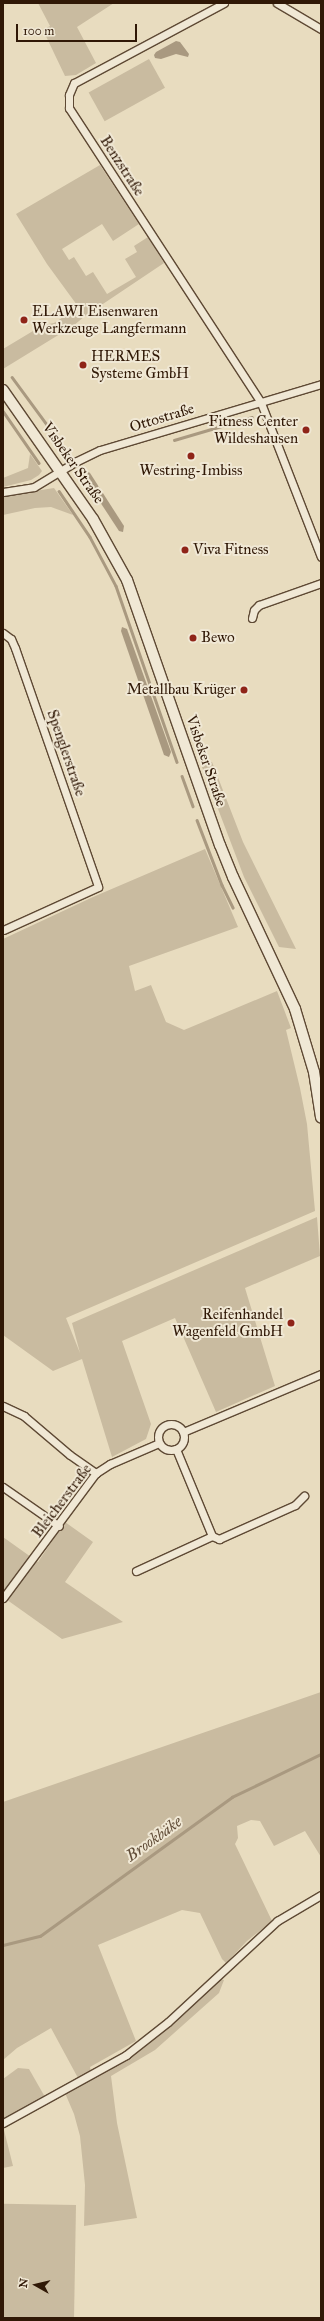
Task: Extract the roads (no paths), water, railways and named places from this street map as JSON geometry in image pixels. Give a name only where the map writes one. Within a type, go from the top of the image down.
[{"type":"main road","name":"Visbeker Straße","points":[[3,390],[93,518],[127,580],[220,845],[233,877],[295,1009],[314,1072],[321,1117]]},
{"type":"street","name":"Benzstraße","points":[[224,3],[74,83],[69,95],[69,108],[261,402]]},
{"type":"street","points":[[277,3],[321,29]]},
{"type":"street","name":"Ottostraße","points":[[3,492],[34,487],[60,470],[100,450],[321,384]]},
{"type":"street","points":[[261,402],[321,557]]},
{"type":"street","points":[[252,618],[254,610],[259,605],[321,583]]},
{"type":"street","name":"Spenglerstraße","points":[[3,633],[11,639],[15,648],[98,887],[3,930]]},
{"type":"street","points":[[182,1432],[321,1374]]},
{"type":"street","points":[[3,1406],[24,1416],[70,1455],[96,1473]]},
{"type":"street","points":[[165,1426],[177,1426],[182,1432],[182,1444],[176,1449],[164,1449],[159,1443],[160,1431],[165,1426]]},
{"type":"street","name":"Bleicherstraße","points":[[3,1598],[59,1526],[96,1473],[110,1464],[159,1443]]},
{"type":"street","points":[[176,1449],[212,1536],[219,1539],[295,1506],[304,1496]]},
{"type":"street","points":[[3,1487],[59,1526]]},
{"type":"street","points":[[136,1571],[212,1536]]},
{"type":"street","points":[[3,2123],[126,2055],[168,2022],[277,1921],[321,1894]]},
{"type":"waterway","points":[[12,377],[56,437]]},
{"type":"waterway","points":[[3,411],[39,463]]},
{"type":"waterway","points":[[174,440],[252,417]]},
{"type":"waterway","points":[[59,491],[90,537],[116,586],[177,762]]},
{"type":"waterway","points":[[182,776],[193,806]]},
{"type":"waterway","points":[[197,820],[222,885],[233,908]]},
{"type":"waterway","name":"Brookbäke","points":[[3,1945],[40,1936],[232,1797],[321,1754]]},
{"type":"place","name":"ELAWI Eisenwaren Werkzeuge Langfermann","points":[[24,320]]},
{"type":"place","name":"HERMES Systeme GmbH","points":[[83,365]]},
{"type":"place","name":"Fitness Center Wildeshausen","points":[[306,430]]},
{"type":"place","name":"Westring-Imbiss","points":[[191,456]]},
{"type":"place","name":"Viva Fitness","points":[[185,550]]},
{"type":"place","name":"Bewo","points":[[193,638]]},
{"type":"place","name":"Metallbau Krüger","points":[[244,690]]},
{"type":"place","name":"Reifenhandel Wagenfeld GmbH","points":[[291,1323]]}]
